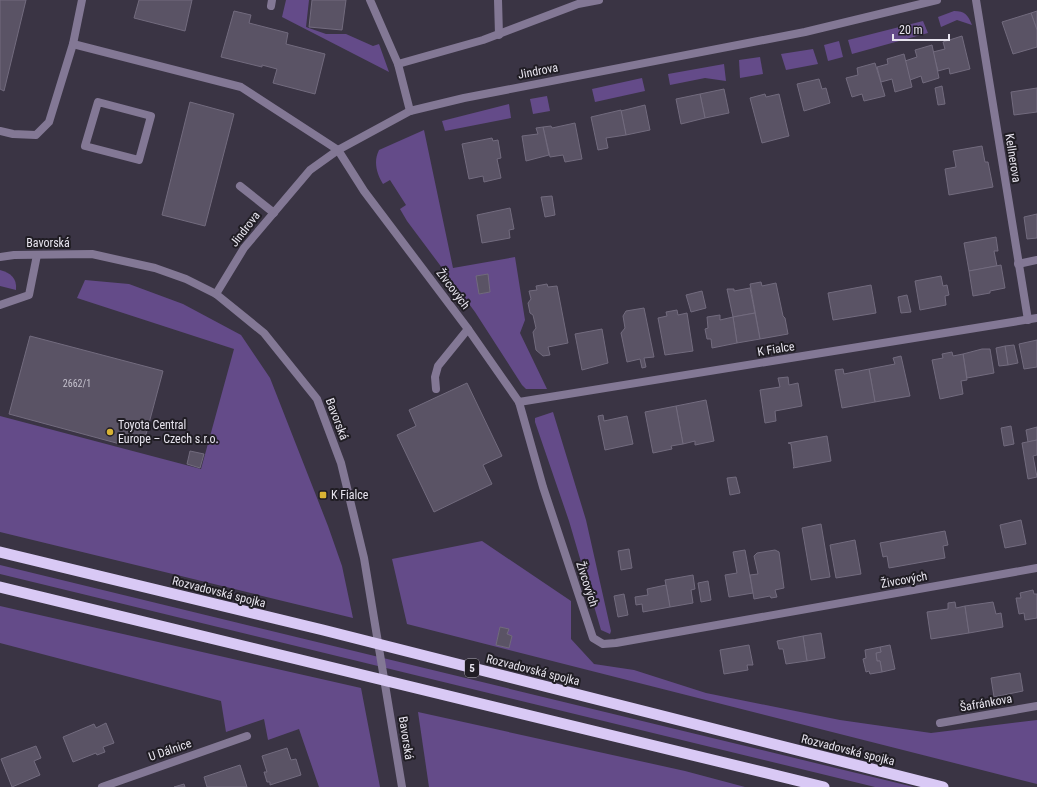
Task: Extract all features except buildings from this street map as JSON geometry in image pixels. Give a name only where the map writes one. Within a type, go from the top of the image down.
[{"type":"highway","name":"Rozvadovská spojka","points":[[0,552],[331,632],[944,787]]},
{"type":"highway","points":[[0,587],[824,787]]},
{"type":"street","points":[[0,131],[13,134],[36,135],[50,122],[73,44],[82,0]]},
{"type":"street","points":[[370,0],[398,64],[410,111]]},
{"type":"street","points":[[498,0],[498,35]]},
{"type":"street","points":[[398,64],[498,35],[578,4],[599,0]]},
{"type":"street","name":"Jindrova","points":[[216,294],[244,248],[310,170],[338,150],[410,111],[464,98],[805,32],[937,0]]},
{"type":"street","name":"Kellnerova","points":[[976,0],[1028,320]]},
{"type":"street","points":[[73,44],[241,87],[338,150]]},
{"type":"street","points":[[98,102],[151,116],[139,160],[86,146],[98,102]]},
{"type":"street","name":"Živcových","points":[[338,150],[364,192],[468,329],[519,402],[543,487],[593,638],[604,644],[1037,568]]},
{"type":"street","points":[[240,186],[274,213]]},
{"type":"street","name":"Bavorská","points":[[0,257],[92,254],[156,268],[186,279],[216,294],[264,333],[317,399],[341,463],[364,558],[402,787]]},
{"type":"street","points":[[0,305],[29,295],[37,255]]},
{"type":"street","points":[[1018,264],[1037,260]]},
{"type":"street","name":"K Fialce","points":[[519,402],[1037,318]]},
{"type":"street","points":[[436,390],[435,377],[438,366],[468,329]]},
{"type":"street","name":"Šafránkova","points":[[940,723],[1037,706]]},
{"type":"street","name":"U Dálnice","points":[[102,787],[246,736]]},
{"type":"shaded area","points":[[286,0],[309,0],[306,27],[326,34],[346,34],[373,46],[379,44],[389,72],[282,17]]},
{"type":"shaded area","points":[[954,11],[966,14],[972,25],[957,20],[941,27],[938,17]]},
{"type":"shaded area","points":[[923,21],[928,33],[852,54],[848,40]]},
{"type":"shaded area","points":[[839,41],[843,57],[828,61],[824,45]]},
{"type":"shaded area","points":[[813,49],[818,64],[786,70],[781,54]]},
{"type":"shaded area","points":[[760,57],[763,74],[740,78],[739,60]]},
{"type":"shaded area","points":[[724,64],[726,81],[705,78],[670,85],[668,74]]},
{"type":"shaded area","points":[[642,78],[645,91],[595,102],[592,89]]},
{"type":"shaded area","points":[[547,96],[550,111],[533,114],[530,99]]},
{"type":"shaded area","points":[[509,104],[511,118],[445,131],[442,121]]},
{"type":"shaded area","points":[[424,130],[453,268],[515,257],[525,320],[520,333],[547,389],[526,389],[522,385],[475,312],[407,221],[400,209],[406,205],[390,180],[383,184],[376,168],[376,159],[379,150]],"holes":[[[487,274],[490,292],[479,294],[477,276]]]},
{"type":"shaded area","points":[[0,270],[10,274],[14,279],[16,290],[0,286]]},
{"type":"shaded area","points":[[85,280],[129,284],[183,304],[241,335],[270,378],[328,526],[342,566],[353,618],[0,532],[0,416],[201,469],[234,349],[77,298]]},
{"type":"shaded area","points":[[553,412],[586,520],[611,631],[610,634],[601,630],[569,521],[535,422],[535,418]]},
{"type":"shaded area","points":[[482,541],[571,601],[571,639],[594,664],[634,670],[706,693],[840,720],[931,733],[1037,720],[1037,784],[407,624],[392,559]],"holes":[[[500,627],[508,629],[507,634],[512,636],[509,648],[496,645]]]},
{"type":"shaded area","points":[[0,565],[914,787],[875,787],[0,574]]},
{"type":"shaded area","points":[[0,606],[361,688],[380,787],[319,787],[299,729],[268,740],[264,719],[226,732],[221,701],[0,643]]},
{"type":"shaded area","points":[[418,712],[685,771],[745,787],[429,787]]},
{"type":"place","name":"Toyota Central Europe – Czech s.r.o.","points":[[110,432]]},
{"type":"place","name":"K Fialce","points":[[323,495]]}]
